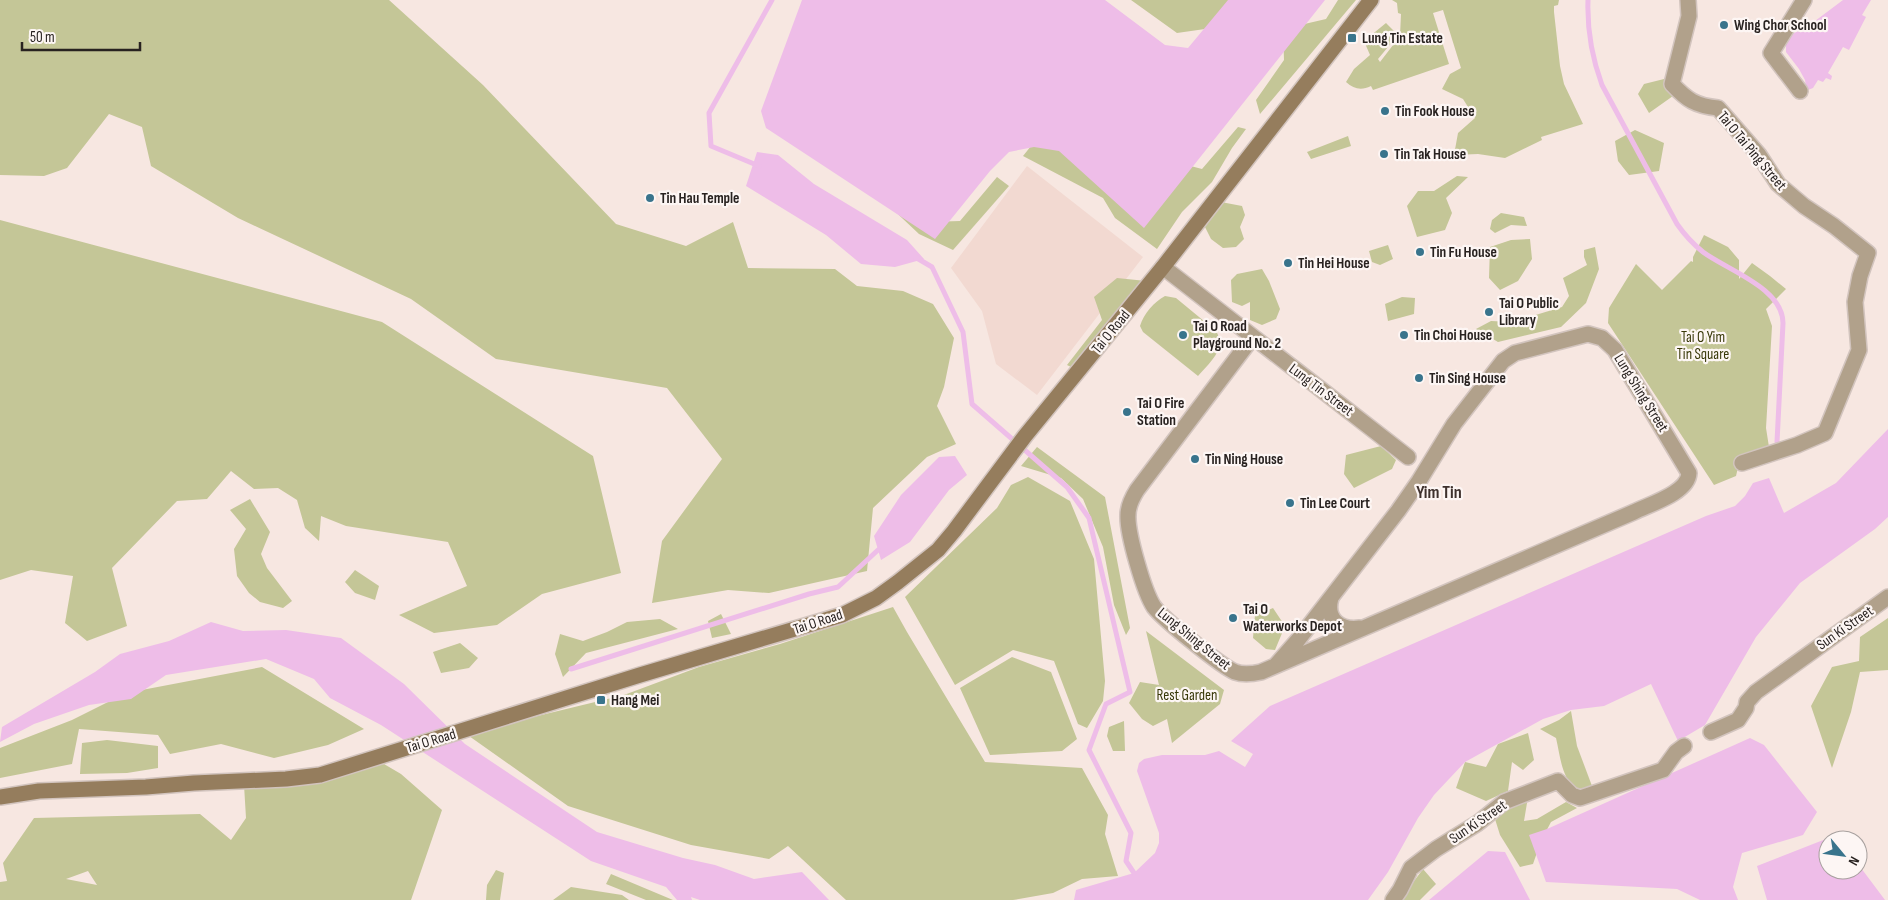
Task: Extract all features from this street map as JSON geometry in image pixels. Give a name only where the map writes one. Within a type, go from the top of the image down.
[{"type":"main road","name":"Tai O Road","points":[[0,796],[39,790],[146,787],[194,782],[286,780],[320,775],[630,678],[842,615],[876,598],[938,550],[954,531],[1025,436],[1163,267],[1371,0]]},
{"type":"street","name":"Tai O Tai Ping Street","points":[[1688,0],[1689,16],[1672,84],[1684,97],[1702,106],[1718,108],[1759,155],[1778,184],[1804,206],[1834,226],[1868,253],[1860,276],[1855,302],[1859,350],[1825,433],[1797,445],[1742,463]]},
{"type":"street","points":[[1800,91],[1771,53],[1804,0]]},
{"type":"street","name":"Lung Tin Street","points":[[1163,267],[1252,338],[1408,456]]},
{"type":"street","name":"Lung Shing Street","points":[[1252,338],[1137,490],[1129,506],[1128,521],[1145,588],[1159,613],[1224,666],[1237,673],[1254,674],[1276,666],[1634,512],[1675,492],[1685,484],[1689,476],[1687,468],[1609,343],[1602,338],[1588,334],[1514,353],[1503,361],[1454,424],[1398,511],[1276,666]]},
{"type":"street","name":"Sun Ki Street","points":[[1711,732],[1738,720],[1746,708],[1747,702],[1756,692],[1888,597]]},
{"type":"street","points":[[1331,598],[1329,604],[1330,616],[1338,624],[1350,628],[1367,626]]},
{"type":"street","name":"Sun Ki Street","points":[[1393,900],[1412,868],[1478,823],[1504,802],[1558,781],[1572,795],[1580,798],[1663,770],[1676,752],[1684,746]]},
{"type":"shaded area","points":[[802,0],[1105,0],[1165,45],[1188,48],[1228,0],[1325,0],[1144,228],[1059,151],[1034,147],[1009,152],[990,171],[935,239],[766,128],[761,111]]},
{"type":"shaded area","points":[[1843,0],[1871,0],[1862,15],[1866,17],[1849,50],[1843,47],[1828,73],[1832,76],[1831,80],[1826,78],[1823,82],[1818,80],[1813,88],[1808,90],[1799,69],[1786,52],[1786,44],[1794,33],[1807,27]]},
{"type":"shaded area","points":[[757,152],[778,155],[814,184],[907,240],[924,259],[895,267],[861,264],[826,235],[746,186]]},
{"type":"shaded area","points":[[1027,166],[1143,257],[1037,395],[996,364],[982,311],[951,268]]},
{"type":"shaded area","points":[[1888,429],[1888,517],[1875,529],[1800,583],[1756,637],[1705,725],[1678,741],[1651,684],[1604,706],[1571,710],[1543,719],[1465,762],[1434,795],[1418,818],[1388,872],[1368,900],[1074,900],[1076,890],[1134,873],[1155,853],[1159,843],[1159,833],[1137,771],[1139,763],[1144,759],[1162,755],[1205,755],[1219,751],[1245,767],[1253,754],[1231,741],[1270,706],[1706,516],[1735,506],[1745,496],[1753,483],[1769,478],[1784,513],[1836,483]]},
{"type":"shaded area","points":[[955,456],[967,475],[949,490],[910,542],[881,560],[874,536],[901,495],[939,457]]},
{"type":"shaded area","points":[[211,622],[243,631],[286,630],[341,638],[404,684],[465,744],[597,832],[683,858],[715,865],[754,879],[802,872],[829,900],[700,900],[691,897],[692,900],[677,900],[666,887],[591,861],[381,725],[330,698],[314,679],[266,659],[166,675],[131,699],[89,705],[34,724],[0,742],[2,727],[95,672],[120,654],[169,641]]},
{"type":"shaded area","points":[[1750,738],[1764,745],[1817,812],[1803,835],[1742,853],[1733,887],[1738,900],[1700,900],[1677,889],[1546,882],[1529,835],[1547,829]]},
{"type":"shaded area","points":[[1818,842],[1818,880],[1868,880],[1868,877],[1885,900],[1767,900],[1757,866]]},
{"type":"shaded area","points":[[1488,851],[1505,852],[1530,900],[1429,900]]},
{"type":"green space","points":[[0,0],[389,0],[483,85],[616,224],[686,246],[733,222],[748,268],[835,269],[857,286],[903,291],[933,304],[954,338],[944,387],[937,406],[956,444],[927,457],[873,508],[867,571],[769,593],[728,590],[652,603],[662,541],[722,459],[667,388],[496,359],[411,299],[238,218],[151,166],[142,127],[109,114],[67,168],[44,176],[0,175]]},
{"type":"green space","points":[[1131,0],[1252,0],[1233,25],[1177,33]]},
{"type":"green space","points":[[1338,0],[1356,0],[1260,114],[1256,100],[1284,60],[1283,29],[1326,19]]},
{"type":"green space","points":[[1392,0],[1559,0],[1558,5],[1554,6],[1554,12],[1560,66],[1564,84],[1583,124],[1541,137],[1542,140],[1505,158],[1478,154],[1454,155],[1458,133],[1475,118],[1463,99],[1442,89],[1450,74],[1461,68],[1443,10],[1433,13],[1449,64],[1373,90],[1371,86],[1358,88],[1346,82],[1354,69],[1370,55],[1364,41],[1386,23],[1398,35],[1378,59],[1380,62],[1400,36],[1401,14],[1398,13],[1397,3]]},
{"type":"green space","points":[[1668,78],[1673,96],[1649,113],[1638,94],[1644,84]]},
{"type":"green space","points":[[1238,127],[1246,129],[1232,148],[1212,182],[1182,212],[1157,249],[1115,218],[1103,198],[1023,156],[1035,141],[1183,164],[1202,169]]},
{"type":"green space","points":[[1635,130],[1664,143],[1659,171],[1629,175],[1618,161],[1615,141]]},
{"type":"green space","points":[[1348,136],[1351,146],[1311,159],[1307,152]]},
{"type":"green space","points":[[1457,176],[1468,177],[1446,198],[1452,213],[1445,230],[1417,237],[1407,206],[1418,191],[1434,191]]},
{"type":"green space","points":[[997,177],[1009,186],[953,250],[919,234],[884,201],[929,222],[960,221]]},
{"type":"green space","points":[[1221,202],[1242,206],[1245,215],[1240,227],[1244,239],[1236,247],[1223,248],[1211,239],[1203,223]]},
{"type":"green space","points":[[1501,213],[1524,217],[1527,226],[1511,225],[1495,233],[1490,229],[1492,220]]},
{"type":"green space","points":[[0,220],[382,322],[593,456],[621,573],[542,594],[497,625],[434,633],[399,615],[467,586],[448,542],[346,526],[321,516],[319,541],[305,528],[297,500],[278,488],[254,489],[231,471],[207,499],[177,501],[112,568],[127,626],[87,641],[65,623],[73,576],[31,570],[0,580]]},
{"type":"green space","name":"Tai O Yim Tin Square","points":[[1704,235],[1728,247],[1739,260],[1739,279],[1752,263],[1786,289],[1766,309],[1772,326],[1766,428],[1769,447],[1740,459],[1736,476],[1714,485],[1608,323],[1609,308],[1636,264],[1662,290],[1691,261],[1693,262],[1693,257]]},
{"type":"green space","points":[[1530,239],[1532,259],[1518,281],[1500,290],[1489,278],[1490,247],[1511,240]]},
{"type":"green space","points":[[1388,245],[1393,259],[1380,265],[1372,262],[1369,251]]},
{"type":"green space","points":[[1595,247],[1599,269],[1586,303],[1561,327],[1498,342],[1476,329],[1491,321],[1512,322],[1562,307],[1569,296],[1563,278],[1587,265],[1584,250]]},
{"type":"green space","points":[[1262,269],[1280,309],[1276,319],[1262,325],[1250,320],[1250,302],[1242,306],[1232,302],[1231,280],[1237,274]]},
{"type":"green space","points":[[1117,278],[1146,281],[1075,369],[1067,365],[1102,320],[1094,297]]},
{"type":"green space","name":"Tai O Road Playground No. 2","points":[[1165,296],[1176,298],[1216,331],[1219,338],[1220,344],[1216,355],[1198,376],[1143,332],[1140,326],[1150,308]]},
{"type":"green space","points":[[1402,297],[1415,298],[1414,314],[1388,321],[1385,304]]},
{"type":"green space","points":[[1381,446],[1396,460],[1392,469],[1354,488],[1344,474],[1346,455]]},
{"type":"green space","points":[[1037,447],[1105,497],[1130,628],[1126,635],[1114,605],[1103,547],[1083,499],[1061,478],[1021,466]]},
{"type":"green space","points":[[1028,477],[1070,501],[1094,559],[1105,681],[1103,701],[1087,728],[1078,724],[1054,661],[1013,650],[955,685],[905,597],[997,508],[1011,485]]},
{"type":"green space","points":[[250,499],[270,532],[261,554],[267,568],[292,601],[283,608],[260,602],[249,593],[237,576],[234,549],[246,529],[230,510]]},
{"type":"green space","points":[[355,570],[379,586],[375,600],[355,593],[345,582]]},
{"type":"green space","points":[[893,607],[985,762],[1082,768],[1108,815],[1105,834],[1118,876],[1082,879],[1053,893],[1013,900],[846,900],[788,846],[769,859],[691,845],[568,806],[469,736],[525,719],[624,695],[699,667],[780,644]]},
{"type":"green space","points":[[1273,608],[1285,626],[1275,650],[1266,649],[1253,638],[1255,615]]},
{"type":"green space","points":[[721,614],[731,634],[712,638],[708,621]]},
{"type":"green space","points":[[1888,618],[1888,670],[1860,672],[1851,712],[1832,768],[1811,706],[1832,667],[1859,661],[1860,637]]},
{"type":"green space","points":[[660,619],[678,629],[586,653],[563,677],[555,654],[560,634],[583,641],[627,622]]},
{"type":"green space","name":"Rest Garden","points":[[1146,631],[1224,690],[1220,704],[1172,743],[1167,719],[1153,726],[1142,719],[1129,703],[1140,682],[1159,685]]},
{"type":"green space","points":[[460,643],[478,658],[469,668],[441,673],[433,652]]},
{"type":"green space","points":[[1012,657],[1051,672],[1077,739],[1062,751],[990,755],[960,688]]},
{"type":"green space","points":[[262,667],[364,729],[328,745],[274,758],[221,744],[170,754],[158,735],[79,729],[72,764],[0,778],[0,748],[72,720],[126,693]]},
{"type":"green space","points":[[1571,711],[1577,746],[1592,786],[1577,792],[1565,773],[1556,738],[1540,729],[1559,720]]},
{"type":"green space","points":[[1124,721],[1125,751],[1113,751],[1107,736],[1109,727]]},
{"type":"green space","points":[[1528,733],[1534,760],[1523,770],[1512,762],[1508,791],[1486,801],[1456,788],[1465,762],[1486,767],[1498,744]]},
{"type":"green space","points":[[107,740],[158,746],[158,768],[127,773],[80,774],[82,743]]},
{"type":"green space","points":[[384,764],[401,774],[442,810],[411,900],[0,900],[0,882],[7,881],[3,863],[34,818],[200,814],[231,840],[246,818],[244,785],[313,782]],"holes":[[[88,871],[97,885],[66,879]]]},
{"type":"green space","points":[[1506,796],[1527,803],[1524,821],[1537,819],[1566,802],[1577,808],[1551,822],[1541,841],[1533,864],[1520,867],[1500,835],[1495,819]]},
{"type":"green space","points":[[1423,869],[1436,884],[1420,900],[1400,900]]},
{"type":"green space","points":[[496,870],[504,873],[500,900],[486,900],[487,885]]},
{"type":"green space","points":[[611,874],[673,900],[646,900],[606,884]]},
{"type":"green space","points":[[571,887],[622,895],[629,900],[553,900]]},
{"type":"waterway","points":[[759,166],[711,146],[709,113],[772,0]]},
{"type":"waterway","points":[[1588,0],[1588,22],[1591,43],[1602,85],[1677,224],[1703,252],[1764,290],[1781,311],[1783,323],[1777,442]]},
{"type":"waterway","points":[[915,257],[932,267],[963,332],[972,404],[1067,487],[1089,518],[1130,692],[1106,704],[1089,750],[1131,833],[1126,861],[1134,873]]},
{"type":"waterway","points":[[571,669],[809,594],[838,587],[878,550]]},
{"type":"place","name":"Wing Chor School","points":[[1724,25]]},
{"type":"place","name":"Lung Tin Estate","points":[[1352,38]]},
{"type":"place","name":"Tin Fook House","points":[[1385,111]]},
{"type":"place","name":"Tin Tak House","points":[[1384,154]]},
{"type":"place","name":"Tin Hau Temple","points":[[650,198]]},
{"type":"place","name":"Tin Fu House","points":[[1420,252]]},
{"type":"place","name":"Tin Hei House","points":[[1288,263]]},
{"type":"place","name":"Tai O Public Library","points":[[1489,312]]},
{"type":"place","name":"Tai O Road Playground No. 2","points":[[1183,335]]},
{"type":"place","name":"Tin Choi House","points":[[1404,335]]},
{"type":"place","name":"Tin Sing House","points":[[1419,378]]},
{"type":"place","name":"Tai O Fire Station","points":[[1127,412]]},
{"type":"place","name":"Tin Ning House","points":[[1195,459]]},
{"type":"place","name":"Tin Lee Court","points":[[1290,503]]},
{"type":"place","name":"Tai O Waterworks Depot","points":[[1233,618]]},
{"type":"place","name":"Hang Mei","points":[[601,700]]},
{"type":"district","name":"Yim Tin","points":[[1439,492]]}]
